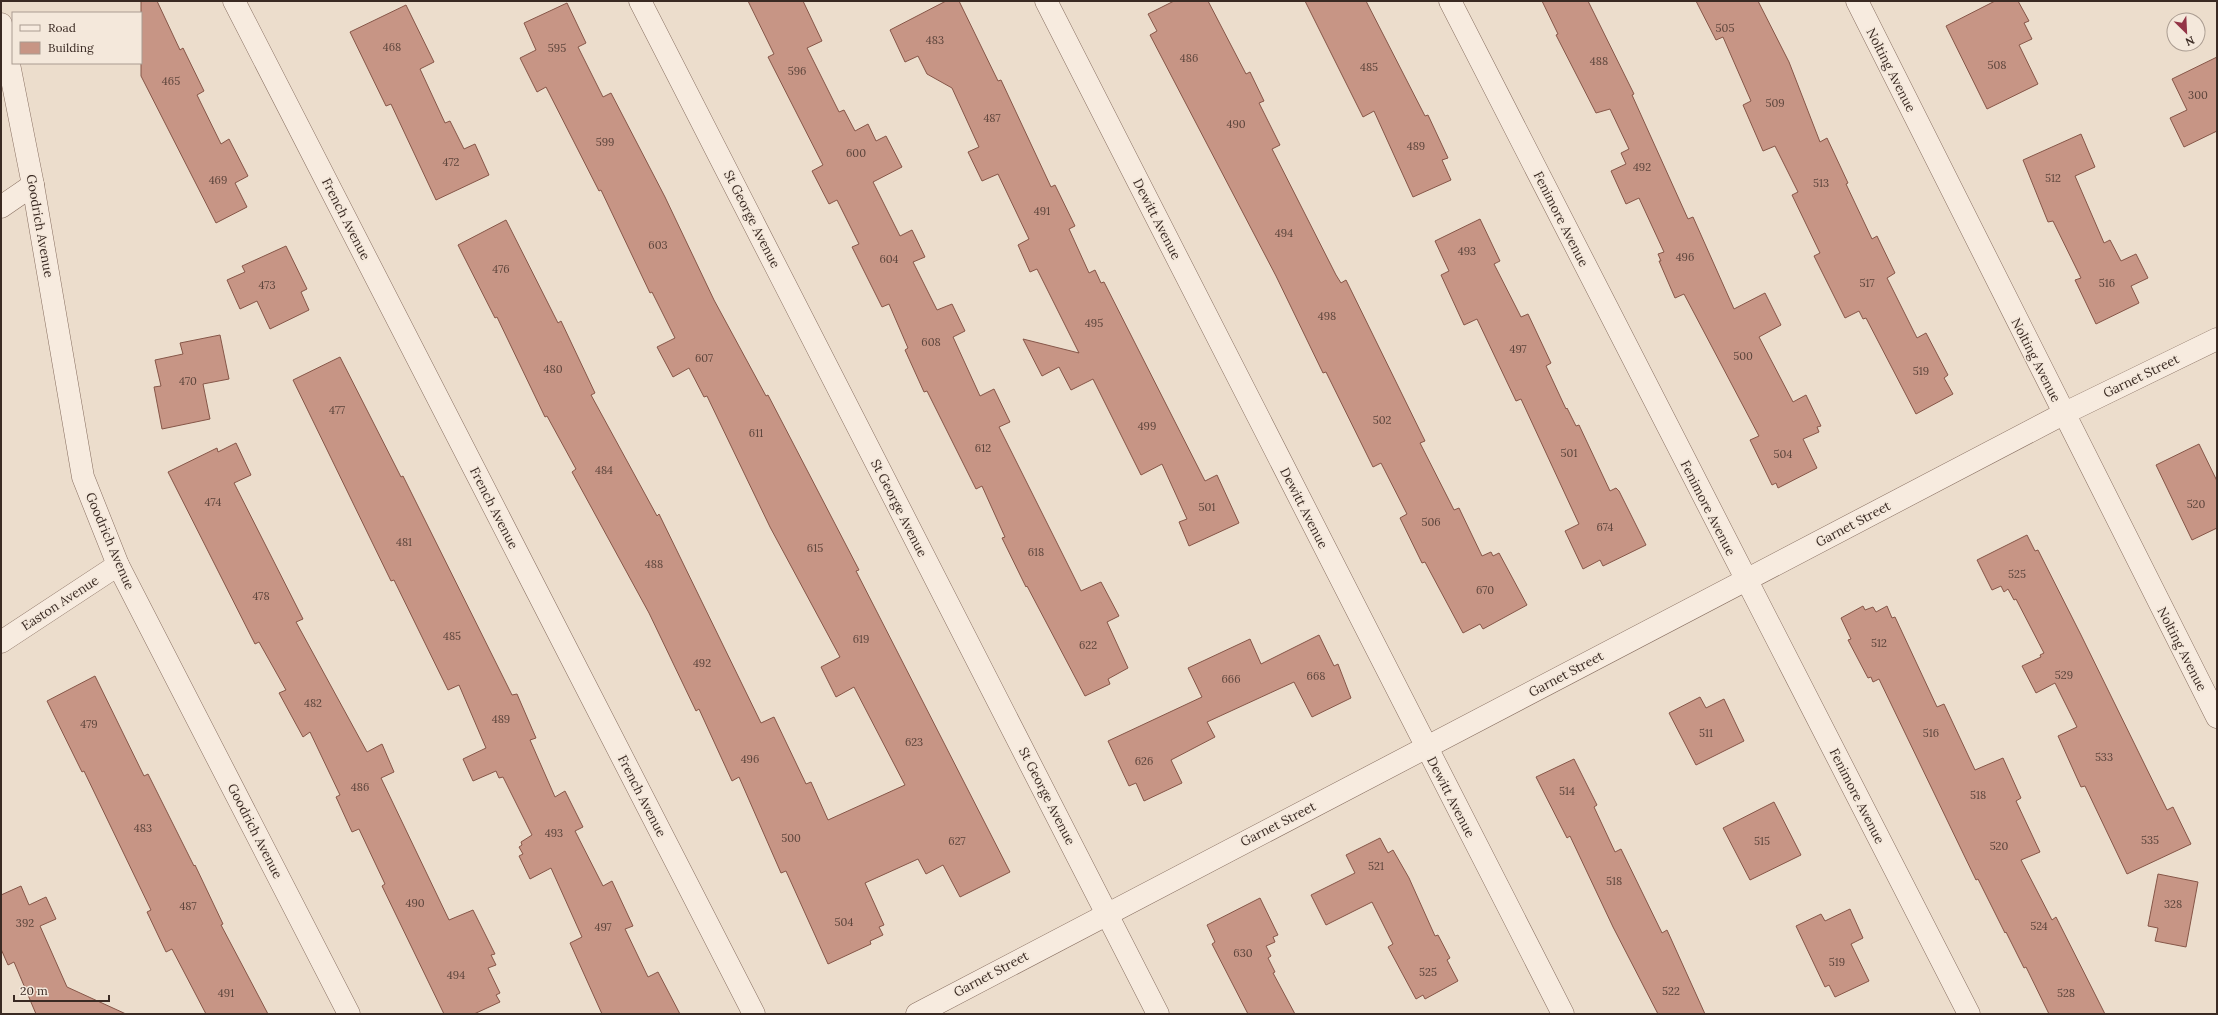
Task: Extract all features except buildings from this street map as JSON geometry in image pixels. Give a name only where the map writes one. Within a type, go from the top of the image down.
[{"type":"street","name":"French Avenue","points":[[234,1],[754,1014]]},
{"type":"street","name":"St George Avenue","points":[[640,1],[1158,1014]]},
{"type":"street","name":"Dewitt Avenue","points":[[1046,1],[1563,1014]]},
{"type":"street","name":"Fenimore Avenue","points":[[1450,1],[1745,580],[1969,1014]]},
{"type":"street","name":"Nolting Avenue","points":[[1857,1],[2063,414],[2217,717]]},
{"type":"street","name":"Goodrich Avenue","points":[[1,24],[33,186],[83,477],[118,565],[349,1014]]},
{"type":"street","points":[[1,207],[33,186]]},
{"type":"street","name":"Garnet Street","points":[[917,1014],[1106,913],[1426,748],[2063,414],[2217,338]]},
{"type":"street","name":"Easton Avenue","points":[[1,642],[118,565]]}]
